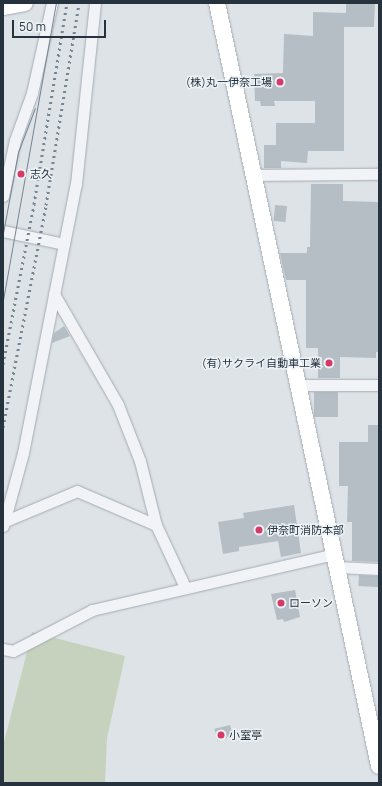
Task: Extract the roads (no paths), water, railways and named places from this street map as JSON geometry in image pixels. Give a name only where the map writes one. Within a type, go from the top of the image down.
[{"type":"street","points":[[3,7],[25,3]]},
{"type":"street","points":[[3,196],[15,140],[32,93],[52,3]]},
{"type":"street","points":[[3,524],[23,453],[76,184],[95,3]]},
{"type":"street","points":[[217,3],[379,766]]},
{"type":"street","points":[[253,175],[379,174]]},
{"type":"street","points":[[3,231],[64,244]]},
{"type":"street","points":[[54,294],[118,405],[140,461],[156,525],[185,587]]},
{"type":"street","points":[[297,385],[379,385]]},
{"type":"street","points":[[3,524],[77,491],[156,525]]},
{"type":"street","points":[[3,649],[13,651],[92,610],[185,587],[336,560],[379,569]]},
{"type":"tram line","points":[[3,300],[56,3]]},
{"type":"tram line","points":[[3,233],[18,152],[35,108]]},
{"type":"railway","points":[[3,364],[34,204],[67,3]]},
{"type":"railway","points":[[3,427],[46,205],[79,3]]},
{"type":"place","name":"(株)丸一伊奈工場","points":[[280,82]]},
{"type":"place","name":"志久","points":[[21,174]]},
{"type":"place","name":"(有)サクライ自動車工業","points":[[329,363]]},
{"type":"place","name":"伊奈町消防本部","points":[[259,530]]},
{"type":"place","name":"ローソン","points":[[281,603]]},
{"type":"place","name":"小室亭","points":[[221,735]]}]
